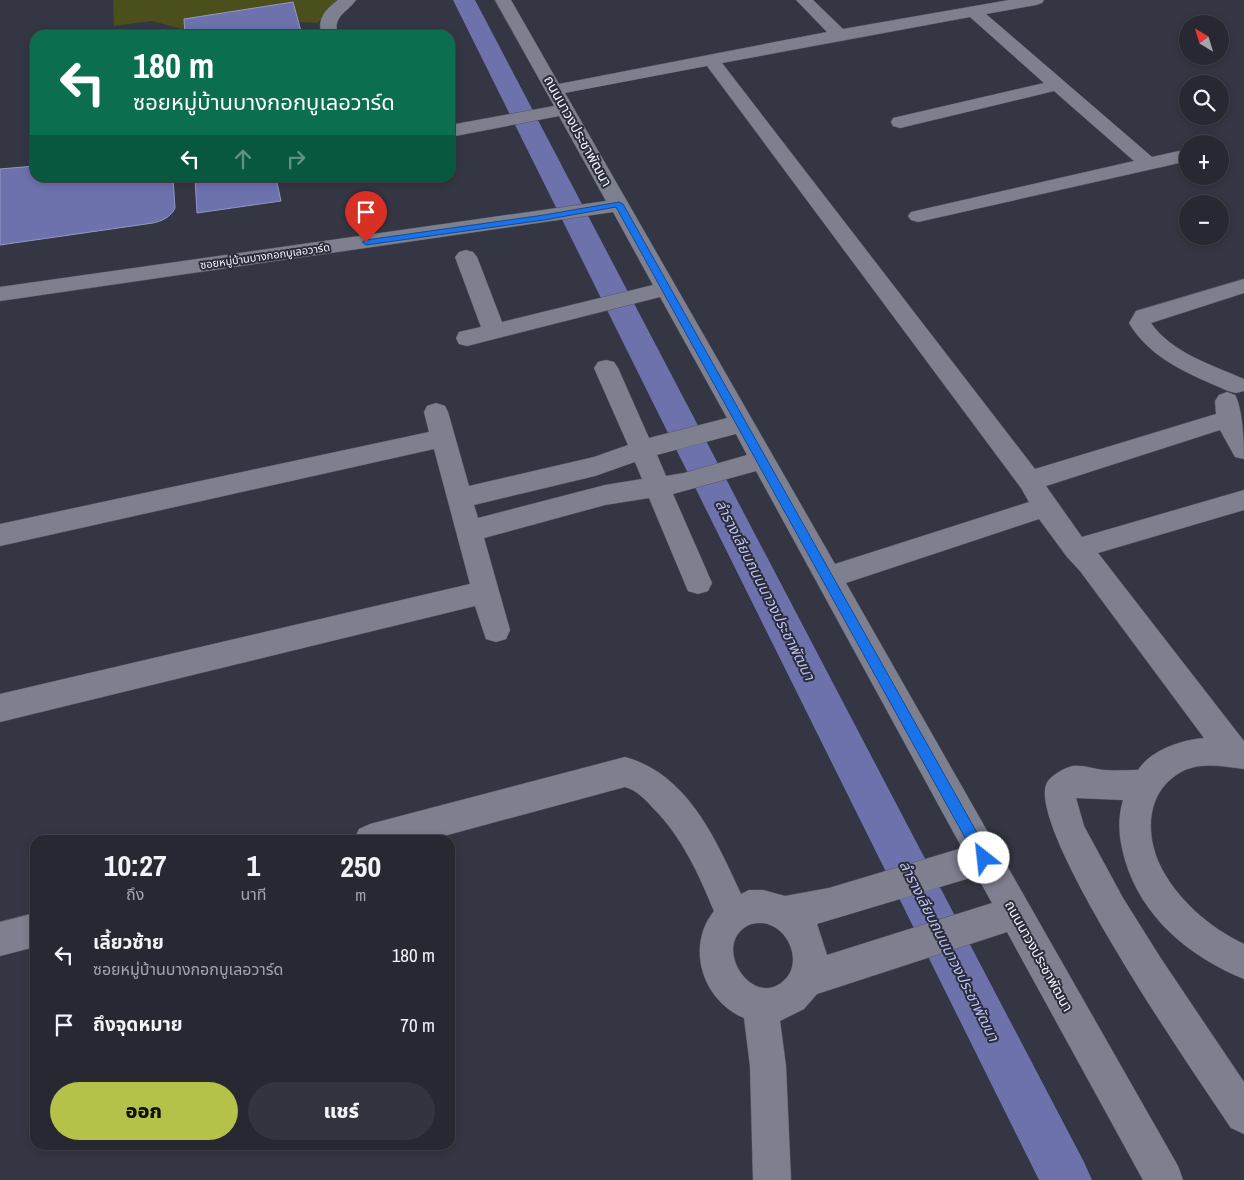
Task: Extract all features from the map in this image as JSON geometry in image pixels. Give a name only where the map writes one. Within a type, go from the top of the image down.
[{"type":"street","points":[[329,30],[327,23],[331,15],[348,0]]},
{"type":"street","name":"ถนนนาวงประชาพัฒนา","points":[[502,0],[607,207],[665,289],[742,423],[1164,1180]]},
{"type":"street","points":[[456,131],[506,121],[554,105],[711,60],[1036,0]]},
{"type":"street","points":[[808,1],[839,36]]},
{"type":"street","points":[[973,11],[1148,164]]},
{"type":"street","points":[[711,60],[1030,481],[1044,507],[1076,549],[1090,563],[1238,754]]},
{"type":"street","points":[[900,122],[1057,85]]},
{"type":"street","points":[[918,216],[1179,157]]},
{"type":"street","name":"ซอยหมู่บ้านบางกอกบูเลอวาร์ด","points":[[0,294],[607,207]]},
{"type":"street","points":[[466,257],[494,331]]},
{"type":"street","points":[[1244,286],[1144,316],[1140,323],[1145,332],[1162,349],[1240,383],[1227,400],[1227,419],[1233,434],[1244,450]]},
{"type":"street","points":[[467,338],[665,289]]},
{"type":"street","points":[[606,368],[652,447],[658,487],[698,583]]},
{"type":"street","points":[[436,412],[496,630]]},
{"type":"street","points":[[1030,481],[1227,419]]},
{"type":"street","points":[[460,498],[595,466],[652,447],[742,423]]},
{"type":"street","points":[[0,535],[443,438]]},
{"type":"street","points":[[469,531],[605,495],[684,482],[762,460]]},
{"type":"street","points":[[1076,549],[1244,500]]},
{"type":"street","points":[[828,578],[1044,507]]},
{"type":"street","points":[[0,708],[486,592]]},
{"type":"street","points":[[1238,754],[1211,750],[1190,753],[1171,759],[1156,770],[1144,785],[1137,802],[1134,822],[1137,844],[1144,868],[1156,890],[1173,912],[1194,932],[1217,949],[1244,962]]},
{"type":"street","points":[[389,835],[624,772],[633,774],[648,782],[678,809],[701,843],[733,915]]},
{"type":"street","points":[[1144,785],[1105,785],[1073,781],[1059,791],[1061,808],[1080,852],[1116,922],[1244,1114]]},
{"type":"street","points":[[784,913],[828,905],[984,858]]},
{"type":"street","points":[[749,907],[767,907],[784,913],[798,925],[808,942],[811,962],[806,980],[795,996],[778,1004],[760,1005],[742,998],[726,984],[717,966],[715,947],[721,929],[733,915],[749,907]]},
{"type":"street","points":[[806,980],[851,963],[952,934],[1015,912]]},
{"type":"street","points":[[0,940],[30,931]]},
{"type":"street","points":[[760,1005],[768,1066],[772,1180]]},
{"type":"green space","points":[[113,0],[337,0],[318,23],[298,22],[185,30],[152,21],[114,26]]},
{"type":"water","points":[[293,2],[301,30],[185,30],[184,19]]},
{"type":"water","points":[[30,166],[30,182],[173,182],[175,208],[166,218],[153,223],[0,245],[0,169]]},
{"type":"water","points":[[195,182],[277,182],[281,201],[197,213]]},
{"type":"waterway","name":"ลำรางเลียบถนนนาวงประชาพัฒนา","points":[[464,0],[1066,1180]]},
{"type":"route","points":[[366,242],[544,217],[619,204],[984,858]]}]
